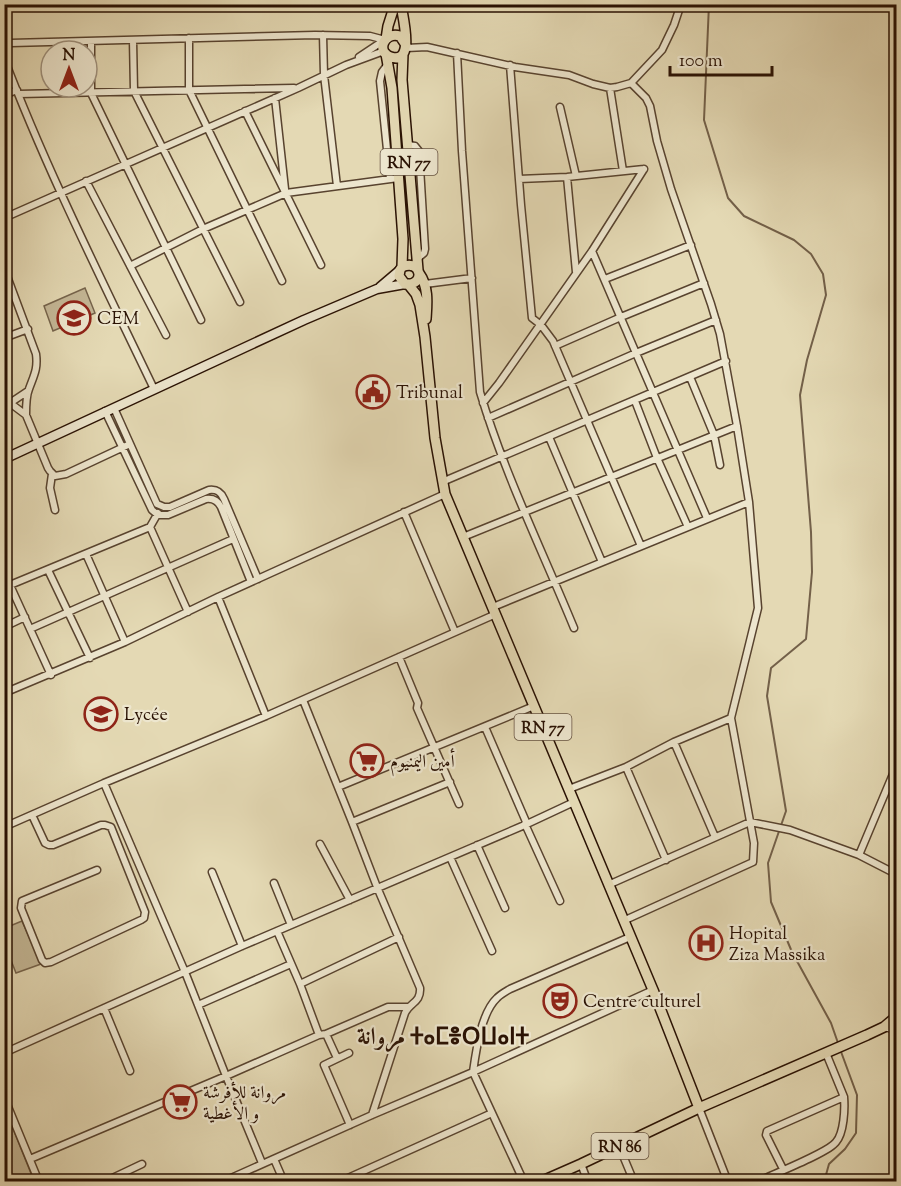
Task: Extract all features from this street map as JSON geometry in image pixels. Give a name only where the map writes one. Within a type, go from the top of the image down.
[{"type":"main road","name":"RN 77","points":[[395,4],[383,44],[392,88],[394,178],[403,245],[401,268]]},
{"type":"main road","name":"RN 77","points":[[401,4],[405,49],[402,73],[416,246],[419,272],[425,284],[427,305],[425,337]]},
{"type":"main road","points":[[385,40],[397,35],[403,39],[405,49],[396,58],[386,56]]},
{"type":"main road","points":[[4,459],[304,320],[377,289],[411,284],[417,281],[419,272],[412,265],[405,265],[377,289]]},
{"type":"main road","points":[[401,268],[400,279],[406,284]]},
{"type":"main road","name":"RN 77","points":[[406,284],[418,298],[425,337],[435,438],[445,494],[653,990],[699,1108]]},
{"type":"main road","name":"RN 86","points":[[540,1182],[699,1108],[850,1043],[884,1027],[897,1017]]},
{"type":"street","points":[[405,49],[427,47],[569,75],[609,88],[631,83],[662,50],[681,4]]},
{"type":"street","points":[[323,35],[324,75],[337,186]]},
{"type":"street","points":[[99,41],[323,35],[370,36],[385,40]]},
{"type":"street","points":[[189,38],[189,90],[282,281]]},
{"type":"street","points":[[133,40],[134,92],[240,302]]},
{"type":"street","points":[[4,218],[298,88],[345,65],[385,40]]},
{"type":"street","points":[[4,41],[39,42]]},
{"type":"street","points":[[458,53],[462,151],[480,392],[502,457],[574,628]]},
{"type":"street","points":[[345,65],[386,56]]},
{"type":"street","points":[[4,58],[7,73],[18,92],[154,389]]},
{"type":"street","points":[[510,65],[532,318],[553,341],[640,546]]},
{"type":"street","points":[[623,921],[753,862],[754,843],[732,718],[758,608],[748,502],[726,361],[716,320],[671,189],[650,106],[646,98],[631,83]]},
{"type":"street","points":[[99,93],[298,88]]},
{"type":"street","points":[[609,88],[623,171]]},
{"type":"street","points":[[4,95],[18,92],[39,92]]},
{"type":"street","points":[[275,98],[286,193]]},
{"type":"street","points":[[95,99],[201,320]]},
{"type":"street","points":[[560,107],[576,176]]},
{"type":"street","points":[[245,111],[321,265]]},
{"type":"street","points":[[483,403],[592,251],[644,169],[567,177],[519,179]]},
{"type":"street","points":[[567,177],[576,272]]},
{"type":"street","points":[[130,266],[166,247],[286,193],[394,178]]},
{"type":"street","points":[[86,181],[166,335]]},
{"type":"street","points":[[604,279],[691,245]]},
{"type":"street","points":[[592,251],[707,519]]},
{"type":"street","points":[[5,269],[36,354],[36,371],[28,391],[26,414],[52,474],[62,476],[130,444]]},
{"type":"street","points":[[425,284],[472,278]]},
{"type":"street","points":[[555,346],[704,283]]},
{"type":"street","points":[[488,418],[716,320]]},
{"type":"street","points":[[4,338],[28,328]]},
{"type":"street","points":[[442,482],[726,361]]},
{"type":"street","points":[[690,377],[714,435],[720,465]]},
{"type":"street","points":[[7,405],[28,391]]},
{"type":"street","points":[[635,400],[657,458],[688,527]]},
{"type":"street","points":[[7,405],[26,414]]},
{"type":"street","points":[[110,410],[130,444],[154,500],[161,506],[170,507],[213,489],[220,492],[255,580]]},
{"type":"street","points":[[110,410],[122,448],[150,508],[158,515],[168,515],[206,499],[214,499],[219,504],[233,539],[255,580]]},
{"type":"street","points":[[463,537],[737,426]]},
{"type":"street","points":[[549,437],[602,562]]},
{"type":"street","points":[[52,474],[51,496],[55,510]]},
{"type":"street","points":[[4,693],[90,658],[445,494]]},
{"type":"street","points":[[4,827],[266,716],[455,632],[554,581],[748,502]]},
{"type":"street","points":[[10,585],[150,528],[161,506]]},
{"type":"street","points":[[404,512],[455,632]]},
{"type":"street","points":[[150,528],[188,612]]},
{"type":"street","points":[[30,629],[233,539]]},
{"type":"street","points":[[86,554],[125,642]]},
{"type":"street","points":[[48,570],[90,658]]},
{"type":"street","points":[[4,572],[51,675]]},
{"type":"street","points":[[218,597],[266,716]]},
{"type":"street","points":[[4,627],[25,617]]},
{"type":"street","points":[[399,657],[418,703],[417,708],[459,804]]},
{"type":"street","points":[[30,1159],[318,1035],[326,1034],[388,1007],[408,1007],[417,1001],[421,994],[420,988],[377,887],[303,699]]},
{"type":"street","points":[[338,787],[534,706]]},
{"type":"street","points":[[569,789],[626,767],[674,742],[732,718]]},
{"type":"street","points":[[485,727],[560,901]]},
{"type":"street","points":[[674,742],[715,837]]},
{"type":"street","points":[[859,855],[897,766]]},
{"type":"street","points":[[626,767],[666,860]]},
{"type":"street","points":[[352,822],[450,782]]},
{"type":"street","points":[[104,783],[185,972],[262,1163]]},
{"type":"street","points":[[4,1053],[242,946],[574,802]]},
{"type":"street","points":[[33,815],[45,843],[49,845],[101,825],[111,827],[146,912],[141,920],[45,963],[21,908],[22,901],[97,870]]},
{"type":"street","points":[[609,885],[750,822],[790,830],[859,855],[897,874]]},
{"type":"street","points":[[320,844],[350,900]]},
{"type":"street","points":[[477,845],[505,908]]},
{"type":"street","points":[[450,857],[492,951]]},
{"type":"street","points":[[212,872],[242,946]]},
{"type":"street","points":[[274,884],[291,925]]},
{"type":"street","points":[[277,931],[300,984],[318,1035]]},
{"type":"street","points":[[300,984],[399,937]]},
{"type":"street","points":[[524,1182],[473,1072],[485,1017],[498,996],[510,989],[630,937]]},
{"type":"street","points":[[198,1005],[291,964]]},
{"type":"street","points":[[222,1182],[653,990]]},
{"type":"street","points":[[372,1115],[408,1007]]},
{"type":"street","points":[[104,1008],[130,1071]]},
{"type":"street","points":[[884,1027],[897,1030]]},
{"type":"street","points":[[326,1034],[336,1058]]},
{"type":"street","points":[[349,1053],[324,1065],[350,1125]]},
{"type":"street","points":[[757,1182],[821,1153],[836,1142],[841,1134],[845,1107],[844,1097],[826,1053]]},
{"type":"street","points":[[4,1096],[39,1182]]},
{"type":"street","points":[[783,1170],[766,1135],[767,1131],[844,1097]]},
{"type":"street","points":[[699,1108],[728,1182]]},
{"type":"street","points":[[339,1182],[492,1113]]},
{"type":"street","points":[[619,1146],[634,1182]]},
{"type":"street","points":[[274,1159],[284,1182]]},
{"type":"street","points":[[104,1182],[142,1164]]},
{"type":"street","points":[[581,1164],[588,1182]]},
{"type":"shaded area","points":[[85,288],[95,313],[53,331],[44,306]]},
{"type":"shaded area","points":[[22,921],[41,964],[16,973],[5,945],[5,928]]},
{"type":"shaded area","points":[[5,1109],[34,1181],[5,1181]]},
{"type":"waterway","points":[[709,4],[704,120],[728,198],[744,216],[794,240],[811,254],[823,274],[826,295],[807,360],[800,395],[812,572],[806,639],[771,668],[767,696],[786,811],[768,863],[771,902],[792,952],[831,1023],[838,1043]]},
{"type":"waterway","points":[[824,1182],[829,1164],[845,1149],[856,1133],[857,1095],[840,1049]]},
{"type":"place","name":"CEM","points":[[74,318]]},
{"type":"place","name":"Tribunal","points":[[373,392]]},
{"type":"place","name":"Lycée","points":[[101,714]]},
{"type":"place","name":"أمين اليمنيوم","points":[[367,761]]},
{"type":"place","name":"Hopital Ziza Massika","points":[[706,943]]},
{"type":"place","name":"Centre culturel","points":[[560,1001]]},
{"type":"place","name":"مروانة للأفرشة و الأغطية","points":[[180,1102]]},
{"type":"district","name":"مروانة ⵜⴰⵎⴻⵔⵡⴰⵏⵜ","points":[[443,1036]]}]
